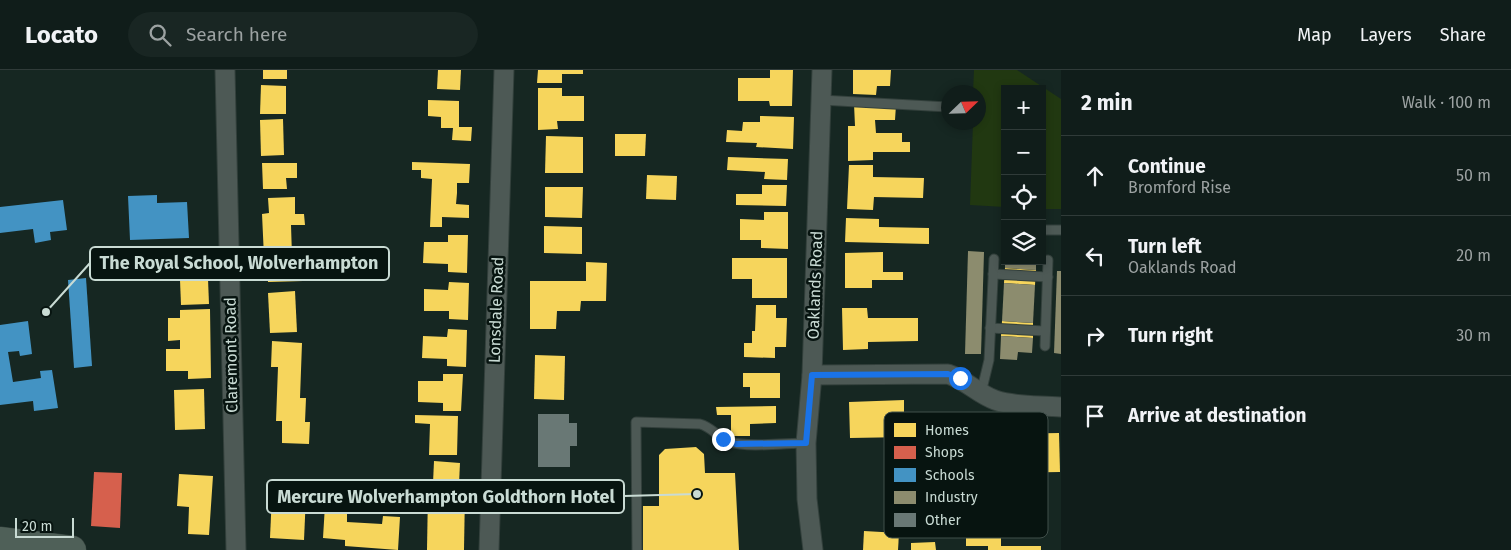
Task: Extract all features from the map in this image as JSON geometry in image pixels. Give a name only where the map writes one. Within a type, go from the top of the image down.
[{"type":"highway","points":[[0,541],[72,550]]},
{"type":"street","name":"Claremont Road","points":[[225,70],[236,550]]},
{"type":"street","name":"Lonsdale Road","points":[[489,550],[504,70]]},
{"type":"street","name":"Oaklands Road","points":[[813,550],[807,499],[806,443],[812,375],[822,70]]},
{"type":"street","points":[[812,375],[948,374],[960,378],[981,393],[997,401],[1061,407]]},
{"type":"street","name":"Oaklands Road","points":[[801,550],[807,499]]},
{"type":"lane","points":[[820,100],[941,107]]},
{"type":"lane","points":[[1046,230],[1061,230]]},
{"type":"lane","points":[[981,393],[989,360],[994,259]]},
{"type":"lane","points":[[1045,346],[1048,260]]},
{"type":"lane","points":[[993,274],[1048,277]]},
{"type":"lane","points":[[990,328],[1045,331]]},
{"type":"lane","points":[[637,550],[636,422],[700,424],[708,426],[723,439],[736,444],[806,443]]},
{"type":"green space","points":[[974,70],[1017,70],[1040,85],[1001,85],[1001,207],[970,205],[973,130],[986,130],[986,85],[973,85]]},
{"type":"green space","points":[[1046,89],[1061,99],[1061,209],[1046,209]]},
{"type":"building: Homes","points":[[263,70],[287,70],[287,79],[263,79]]},
{"type":"building: Homes","points":[[438,70],[461,70],[460,90],[437,89]]},
{"type":"building: Homes","points":[[538,70],[583,70],[583,74],[562,74],[562,83],[537,83]]},
{"type":"building: Homes","points":[[770,70],[793,70],[792,106],[770,106],[769,101],[738,101],[738,78],[770,78]]},
{"type":"building: Homes","points":[[853,70],[891,70],[890,86],[877,86],[876,95],[853,94]]},
{"type":"building: Homes","points":[[261,85],[286,86],[286,114],[260,114]]},
{"type":"building: Homes","points":[[538,88],[562,88],[562,96],[584,96],[584,121],[557,121],[558,129],[538,130]]},
{"type":"building: Homes","points":[[428,100],[459,101],[459,127],[472,127],[471,141],[452,140],[453,128],[441,128],[441,117],[428,116]]},
{"type":"building: Homes","points":[[854,104],[896,105],[895,120],[875,120],[876,133],[902,133],[902,142],[910,142],[910,152],[873,152],[873,160],[848,161],[848,126],[855,126]]},
{"type":"building: Homes","points":[[760,116],[794,117],[793,149],[756,147],[757,143],[726,142],[727,130],[742,131],[743,122],[760,122]]},
{"type":"building: Homes","points":[[283,119],[284,155],[261,156],[260,120]]},
{"type":"building: Homes","points":[[615,134],[646,134],[645,156],[615,156]]},
{"type":"building: Homes","points":[[546,136],[583,137],[583,173],[545,173]]},
{"type":"building: Homes","points":[[728,157],[788,159],[787,180],[764,179],[765,172],[727,170]]},
{"type":"building: Homes","points":[[412,162],[470,164],[469,183],[457,183],[456,204],[469,205],[469,218],[442,217],[442,227],[430,227],[432,179],[421,178],[421,170],[412,170]]},
{"type":"building: Homes","points":[[262,163],[297,163],[297,178],[286,178],[287,189],[263,189]]},
{"type":"building: Homes","points":[[849,165],[873,165],[873,177],[924,178],[923,198],[874,197],[873,210],[847,209]]},
{"type":"building: Homes","points":[[647,175],[677,176],[676,200],[646,199]]},
{"type":"building: Homes","points":[[762,185],[787,185],[786,206],[736,205],[736,194],[762,194]]},
{"type":"building: Homes","points":[[545,187],[583,187],[582,218],[545,217]]},
{"type":"building: Homes","points":[[295,197],[295,214],[304,214],[305,225],[291,225],[292,256],[302,256],[303,281],[268,282],[267,257],[264,257],[262,214],[269,213],[268,198]]},
{"type":"building: Homes","points":[[764,212],[788,212],[788,249],[761,248],[761,240],[740,240],[740,219],[764,220]]},
{"type":"building: Homes","points":[[846,218],[879,219],[879,227],[929,228],[929,244],[845,242]]},
{"type":"building: Homes","points":[[544,226],[582,227],[582,254],[544,253]]},
{"type":"building: Homes","points":[[448,235],[468,235],[467,273],[448,272],[448,264],[423,263],[424,242],[448,242]]},
{"type":"building: Homes","points":[[883,252],[883,272],[903,272],[903,280],[872,280],[872,288],[845,288],[845,253]]},
{"type":"building: Homes","points":[[732,258],[787,258],[787,298],[752,298],[752,279],[732,279]]},
{"type":"building: Homes","points":[[586,262],[607,263],[606,301],[581,301],[580,311],[557,311],[556,329],[530,329],[530,281],[586,281]]},
{"type":"building: Homes","points":[[1005,268],[1036,270],[1035,285],[1004,283]]},
{"type":"building: Homes","points":[[208,279],[209,304],[181,305],[180,280]]},
{"type":"building: Homes","points":[[449,282],[469,283],[468,320],[449,319],[449,311],[424,311],[424,289],[448,290]]},
{"type":"building: Homes","points":[[295,291],[297,332],[270,333],[268,293]]},
{"type":"building: Homes","points":[[756,305],[776,305],[776,318],[787,318],[786,347],[775,347],[775,358],[744,357],[744,343],[752,343],[752,331],[755,331]]},
{"type":"building: Homes","points":[[842,308],[867,308],[868,318],[918,318],[918,341],[868,342],[868,349],[843,350]]},
{"type":"building: Homes","points":[[210,309],[211,378],[188,379],[188,371],[166,371],[166,349],[180,349],[180,340],[168,341],[168,318],[180,318],[180,310]]},
{"type":"building: Homes","points":[[1002,321],[1033,323],[1033,338],[1001,336]]},
{"type":"building: Homes","points":[[448,329],[467,330],[466,367],[447,366],[447,359],[422,358],[423,336],[447,337]]},
{"type":"building: Homes","points":[[272,341],[302,343],[300,398],[306,398],[305,422],[310,422],[309,444],[282,443],[282,421],[276,421],[278,367],[271,367]]},
{"type":"building: Homes","points":[[535,355],[565,356],[564,400],[534,399]]},
{"type":"building: Homes","points":[[743,373],[780,373],[780,398],[750,398],[750,387],[743,387]]},
{"type":"building: Homes","points":[[443,374],[463,374],[461,411],[443,411],[443,403],[418,402],[418,381],[443,381]]},
{"type":"building: Homes","points":[[204,389],[205,429],[175,430],[174,390]]},
{"type":"building: Homes","points":[[904,400],[904,412],[884,412],[884,437],[850,438],[849,402]]},
{"type":"building: Homes","points":[[776,406],[776,423],[750,424],[750,436],[731,436],[731,415],[717,415],[716,407]]},
{"type":"building: Homes","points":[[415,415],[458,416],[457,455],[429,455],[430,424],[415,423]]},
{"type":"building: Homes","points":[[1048,433],[1059,433],[1060,472],[1048,472]]},
{"type":"building: Homes","points":[[696,447],[704,454],[705,473],[735,473],[739,550],[643,550],[643,506],[659,506],[659,455],[665,449]]},
{"type":"building: Homes","points":[[434,461],[460,463],[459,484],[433,483]]},
{"type":"building: Homes","points":[[179,474],[213,476],[209,535],[188,534],[189,507],[177,506]]},
{"type":"building: Homes","points":[[428,492],[465,492],[464,550],[427,550]]},
{"type":"building: Homes","points":[[272,494],[306,495],[304,540],[270,538]]},
{"type":"building: Homes","points":[[325,505],[347,507],[347,522],[382,524],[383,516],[400,517],[398,550],[345,546],[345,540],[323,538]]},
{"type":"building: Homes","points":[[864,531],[884,532],[884,538],[899,538],[898,550],[863,550]]},
{"type":"building: Homes","points":[[966,538],[1001,538],[1001,546],[1041,546],[1041,550],[988,550],[988,546],[966,546]]},
{"type":"building: Homes","points":[[935,542],[936,550],[911,550],[911,543]]},
{"type":"building: Shops","points":[[94,472],[122,473],[120,528],[91,526]]},
{"type":"building: Schools","points":[[157,195],[157,203],[187,202],[189,238],[130,240],[128,196]]},
{"type":"building: Schools","points":[[63,200],[67,230],[50,232],[51,240],[35,243],[33,229],[0,233],[0,207]]},
{"type":"building: Schools","points":[[86,278],[92,366],[74,368],[68,280]]},
{"type":"building: Schools","points":[[28,321],[32,354],[20,356],[19,351],[8,352],[13,382],[41,378],[40,371],[52,370],[58,408],[34,411],[33,401],[0,405],[0,325]]},
{"type":"building: Industry","points":[[968,251],[984,252],[981,354],[965,354]]},
{"type":"building: Industry","points":[[1005,265],[1036,265],[1036,270],[1005,268]]},
{"type":"building: Industry","points":[[1057,271],[1061,271],[1061,354],[1054,353]]},
{"type":"building: Industry","points":[[1004,283],[1035,285],[1033,323],[1002,321]]},
{"type":"building: Industry","points":[[1001,336],[1033,338],[1032,353],[1018,352],[1017,360],[1000,359]]},
{"type":"building: Other","points":[[538,414],[569,414],[569,423],[577,423],[577,446],[570,446],[570,467],[538,467]]},
{"type":"place","name":"The Royal School, Wolverhampton","points":[[46,312]]},
{"type":"place","name":"Mercure Wolverhampton Goldthorn Hotel","points":[[697,494]]},
{"type":"route","points":[[723,439],[736,444],[806,443],[812,375],[948,374],[960,378]]}]
